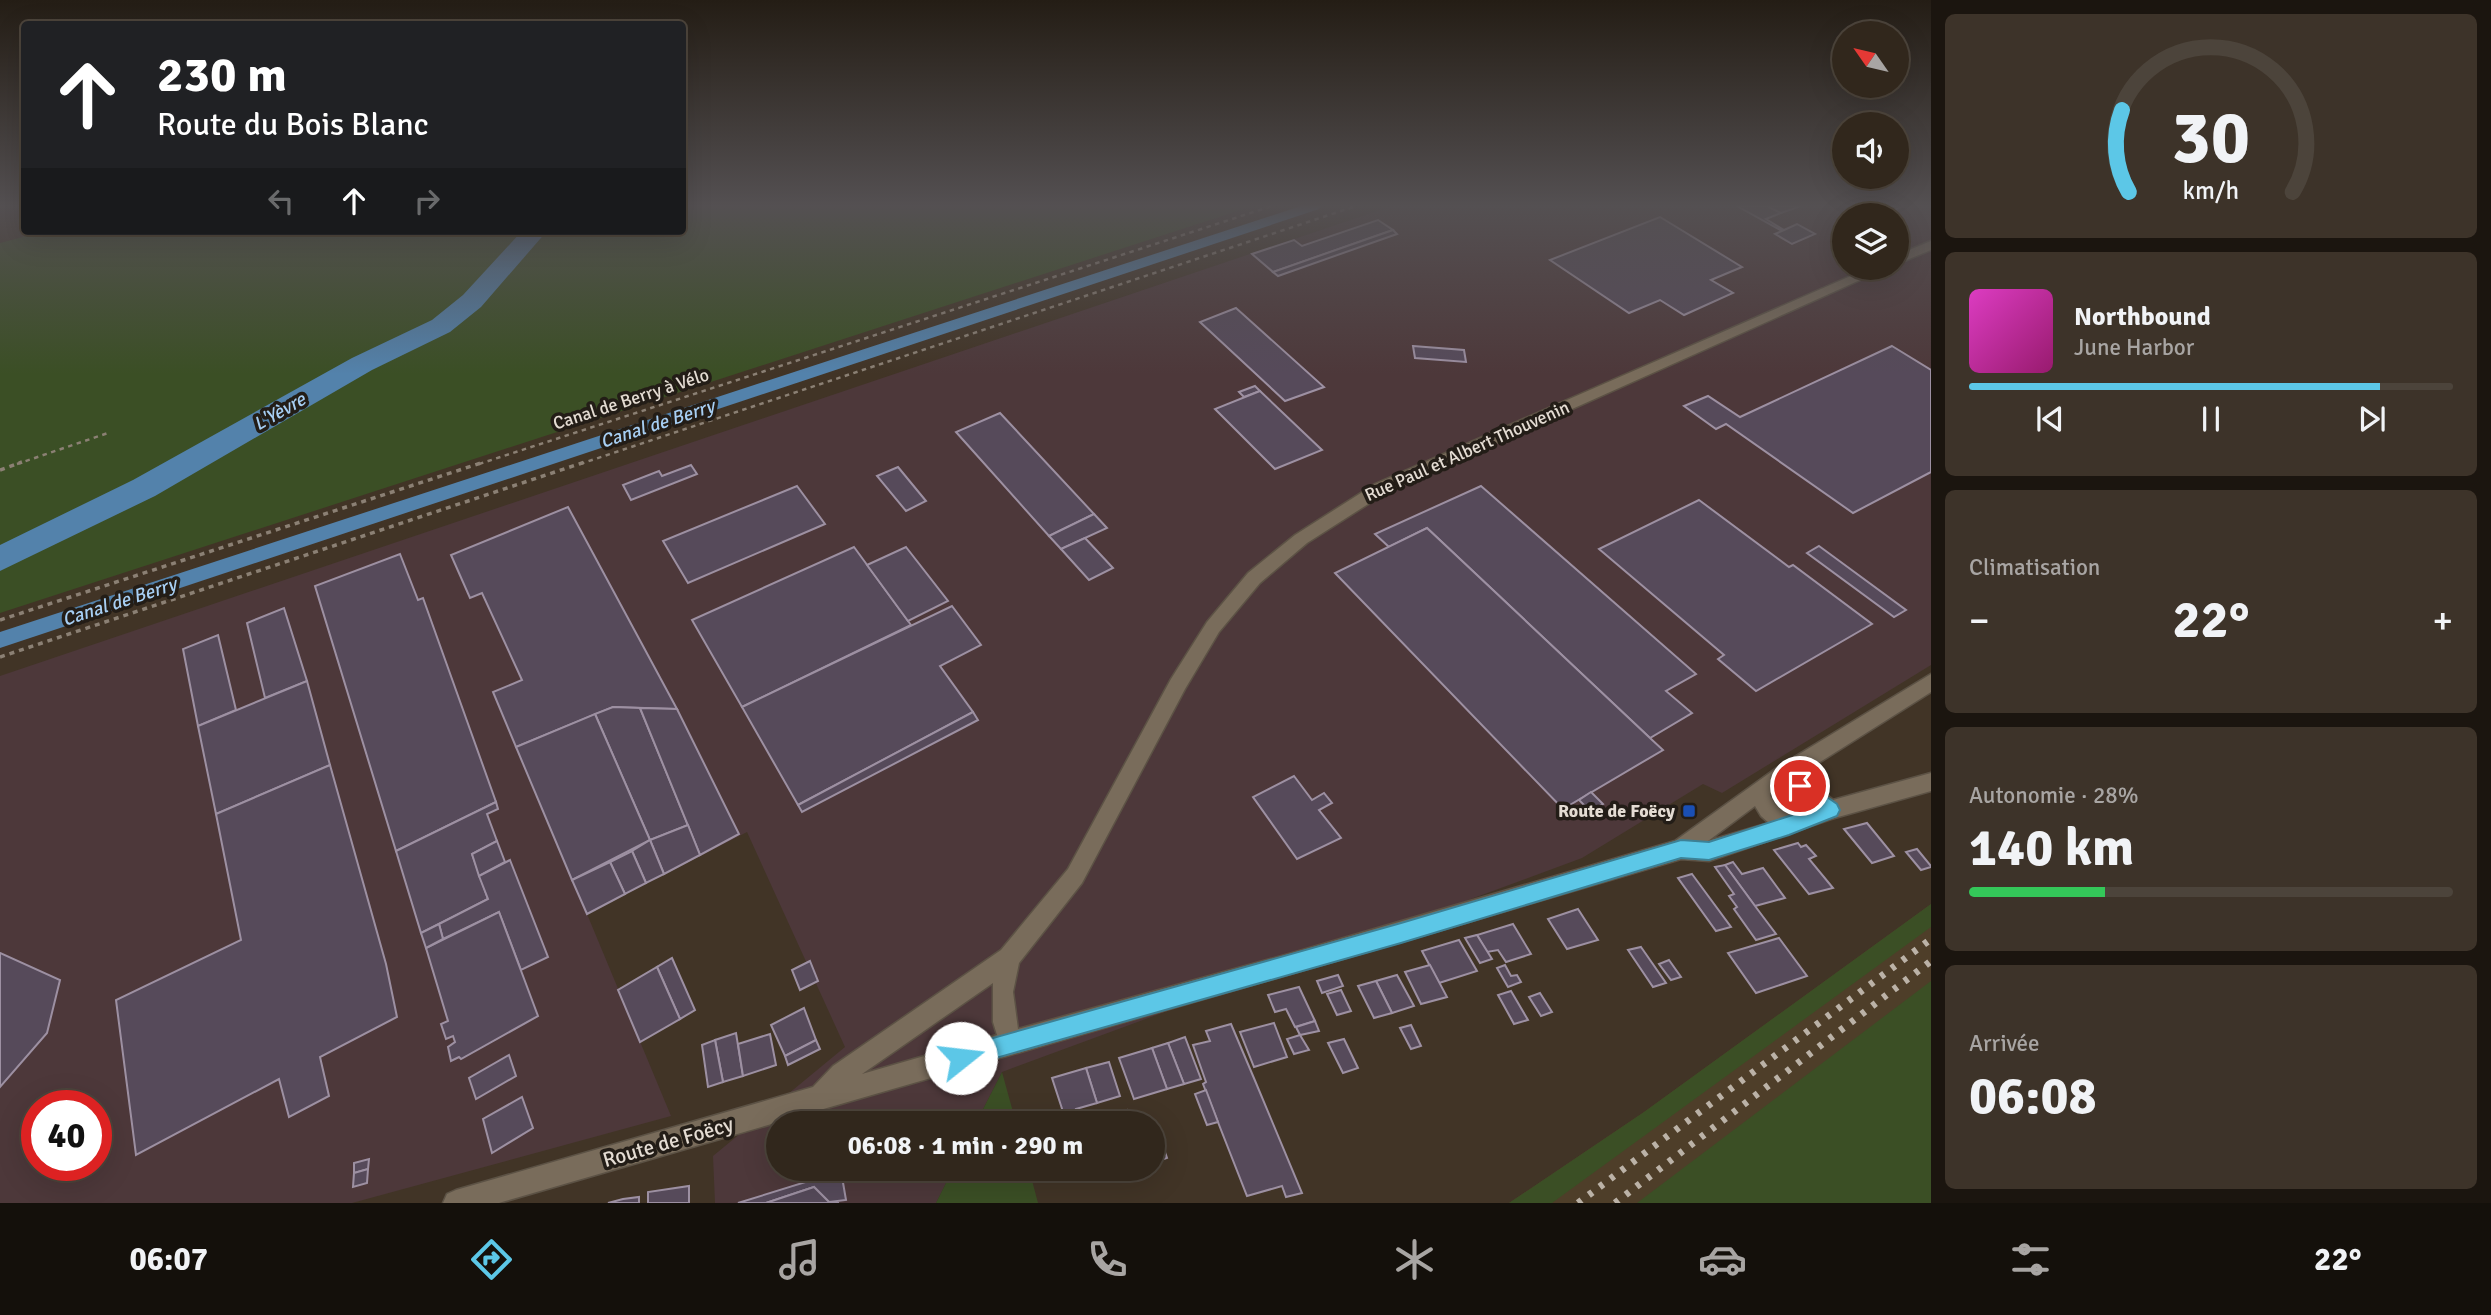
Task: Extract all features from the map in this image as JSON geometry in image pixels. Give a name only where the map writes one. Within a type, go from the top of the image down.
[{"type":"street","name":"Rue Paul et Albert Thouvenin","points":[[821,1098],[841,1074],[1009,958],[1075,876],[1178,684],[1213,627],[1254,578],[1301,539],[1381,488],[1853,280]]},
{"type":"street","name":"Route de Foëcy","points":[[456,1203],[1570,884],[1681,849],[1785,774],[1931,682]]},
{"type":"street","points":[[1785,774],[1830,810]]},
{"type":"street","points":[[1681,849],[1709,851],[1830,810],[1931,782]]},
{"type":"street","points":[[1758,793],[1768,810],[1789,826]]},
{"type":"street","name":"Rue Paul et Albert Thouvenin","points":[[1009,958],[1002,992],[1004,1022],[1011,1043]]},
{"type":"path","name":"Canal de Berry à Vélo","points":[[0,620],[1100,262]]},
{"type":"path","points":[[0,657],[1187,262]]},
{"type":"path","points":[[0,470],[108,433]]},
{"type":"shaded area","points":[[1226,262],[1832,262],[1832,280],[1909,280],[1909,262],[1931,262],[1931,665],[1722,793],[1703,784],[1582,858],[1002,1072],[982,1111],[767,1111],[845,1047],[747,832],[587,914],[671,1116],[352,1203],[0,1203],[0,676]]},
{"type":"shaded area","points":[[1931,904],[1931,1003],[1665,1203],[1509,1203],[1644,1112]]},
{"type":"shaded area","points":[[766,1112],[766,1181],[947,1181],[936,1203],[715,1203],[713,1156]]},
{"type":"green space","points":[[0,262],[1080,262],[0,613]]},
{"type":"green space","points":[[1931,904],[1931,927],[1552,1203],[1509,1203],[1644,1112]]},
{"type":"green space","points":[[1931,981],[1931,1203],[1637,1203]]},
{"type":"green space","points":[[1002,1072],[1013,1111],[982,1111]]},
{"type":"green space","points":[[947,1181],[1032,1181],[1038,1203],[936,1203]]},
{"type":"building","points":[[1261,262],[1301,262],[1273,272]]},
{"type":"building","points":[[1301,262],[1317,262],[1278,276],[1273,272]]},
{"type":"building","points":[[1553,262],[1734,262],[1742,267],[1711,280],[1733,293],[1684,315],[1660,300],[1629,313]]},
{"type":"building","points":[[1236,308],[1324,387],[1285,401],[1200,322]]},
{"type":"building","points":[[1413,346],[1464,350],[1466,362],[1415,358]]},
{"type":"building","points":[[1892,346],[1931,370],[1931,472],[1853,513],[1726,424],[1716,429],[1684,406],[1708,396],[1740,417]]},
{"type":"building","points":[[1255,386],[1260,391],[1244,397],[1239,392]]},
{"type":"building","points":[[1260,391],[1322,450],[1275,469],[1215,409]]},
{"type":"building","points":[[1000,413],[1094,514],[1049,536],[956,432]]},
{"type":"building","points":[[691,465],[697,474],[631,500],[623,485],[659,471],[662,476]]},
{"type":"building","points":[[898,467],[926,501],[906,511],[877,476]]},
{"type":"building","points":[[797,486],[825,524],[688,583],[663,541]]},
{"type":"building","points":[[1481,486],[1696,674],[1666,691],[1692,713],[1650,738],[1427,528],[1389,547],[1375,534]]},
{"type":"building","points":[[1699,500],[1872,624],[1756,691],[1718,659],[1724,655],[1599,549]]},
{"type":"building","points":[[568,507],[677,709],[613,707],[516,747],[493,692],[522,680],[482,593],[470,598],[451,555]]},
{"type":"building","points":[[1094,514],[1107,528],[1061,549],[1049,536]]},
{"type":"building","points":[[1427,528],[1663,750],[1563,809],[1335,573]]},
{"type":"building","points":[[1085,538],[1113,568],[1089,580],[1061,549]]},
{"type":"building","points":[[1819,546],[1906,610],[1894,617],[1807,553]]},
{"type":"building","points":[[854,547],[911,625],[742,707],[692,620]]},
{"type":"building","points":[[906,547],[948,601],[908,621],[867,565]]},
{"type":"building","points":[[400,554],[418,600],[423,598],[496,802],[396,851],[315,586]]},
{"type":"building","points":[[952,606],[981,645],[940,666],[973,712],[798,805],[742,707]]},
{"type":"building","points":[[284,608],[307,681],[265,698],[247,623]]},
{"type":"building","points":[[218,635],[236,710],[198,726],[183,649]]},
{"type":"building","points":[[307,681],[330,765],[216,814],[198,726]]},
{"type":"building","points":[[613,707],[640,708],[688,825],[650,840],[595,714]]},
{"type":"building","points":[[640,708],[677,709],[739,834],[700,855]]},
{"type":"building","points":[[973,712],[978,720],[802,812],[798,805]]},
{"type":"building","points":[[595,714],[650,840],[572,880],[516,747]]},
{"type":"building","points":[[330,765],[386,964],[397,1017],[320,1057],[329,1096],[289,1117],[279,1079],[136,1155],[116,1000],[241,940],[216,814]]},
{"type":"building","points":[[1294,776],[1312,800],[1324,793],[1332,803],[1319,810],[1341,838],[1297,859],[1253,797]]},
{"type":"building","points":[[1591,792],[1603,804],[1590,811],[1579,800]]},
{"type":"building","points":[[496,802],[498,809],[487,814],[497,841],[472,854],[488,899],[421,933],[396,851]]},
{"type":"building","points":[[1867,823],[1894,856],[1872,863],[1844,829]]},
{"type":"building","points":[[688,825],[700,855],[664,874],[650,840]]},
{"type":"building","points":[[650,840],[664,874],[646,883],[632,851]]},
{"type":"building","points":[[497,841],[505,862],[479,876],[472,854]]},
{"type":"building","points":[[1798,843],[1801,847],[1806,845],[1816,856],[1809,859],[1833,888],[1809,894],[1774,850]]},
{"type":"building","points":[[1917,849],[1931,867],[1921,870],[1906,852]]},
{"type":"building","points":[[632,851],[646,883],[625,894],[610,862]]},
{"type":"building","points":[[510,860],[548,957],[521,970],[499,912],[443,939],[439,924],[488,899],[479,876]]},
{"type":"building","points":[[610,862],[625,894],[587,914],[572,880]]},
{"type":"building","points":[[1733,862],[1742,874],[1763,868],[1785,898],[1755,906],[1725,865]]},
{"type":"building","points":[[1725,865],[1776,934],[1756,940],[1734,909],[1737,907],[1729,896],[1734,894],[1715,867]]},
{"type":"building","points":[[1692,874],[1731,927],[1716,931],[1678,878]]},
{"type":"building","points":[[1578,909],[1598,940],[1567,949],[1548,919]]},
{"type":"building","points":[[499,912],[538,1016],[461,1059],[459,1057],[451,1061],[448,1047],[455,1042],[453,1036],[446,1039],[441,1024],[448,1021],[426,948]]},
{"type":"building","points":[[439,924],[443,939],[426,948],[421,933]]},
{"type":"building","points":[[1513,924],[1531,954],[1506,962],[1498,950],[1487,952],[1477,935]]},
{"type":"building","points":[[1477,935],[1492,959],[1480,963],[1465,938]]},
{"type":"building","points":[[1779,938],[1807,976],[1756,993],[1728,953]]},
{"type":"building","points":[[1459,940],[1477,971],[1439,983],[1422,951]]},
{"type":"building","points":[[1641,947],[1666,983],[1653,987],[1628,950]]},
{"type":"building","points":[[0,953],[60,980],[47,1033],[0,1087]]},
{"type":"building","points":[[672,958],[695,1010],[680,1019],[657,967]]},
{"type":"building","points":[[1669,960],[1681,977],[1671,980],[1659,964]]},
{"type":"building","points":[[810,961],[818,981],[800,990],[792,970]]},
{"type":"building","points":[[1430,965],[1447,997],[1421,1004],[1405,972]]},
{"type":"building","points":[[1505,965],[1511,976],[1517,975],[1521,982],[1508,987],[1497,968]]},
{"type":"building","points":[[657,967],[680,1019],[640,1042],[618,990]]},
{"type":"building","points":[[1338,975],[1343,986],[1322,993],[1317,981]]},
{"type":"building","points":[[1397,975],[1414,1006],[1392,1013],[1376,981]]},
{"type":"building","points":[[1376,981],[1392,1013],[1374,1018],[1358,986]]},
{"type":"building","points":[[1299,987],[1315,1021],[1295,1027],[1286,1009],[1275,1012],[1268,995]]},
{"type":"building","points":[[1341,990],[1351,1011],[1337,1015],[1327,994]]},
{"type":"building","points":[[1511,991],[1528,1020],[1514,1024],[1498,995]]},
{"type":"building","points":[[1540,993],[1552,1012],[1541,1016],[1529,997]]},
{"type":"building","points":[[804,1008],[816,1040],[785,1056],[771,1025]]},
{"type":"building","points":[[1315,1021],[1319,1031],[1300,1035],[1296,1027]]},
{"type":"building","points":[[1274,1023],[1287,1057],[1254,1067],[1240,1032]]},
{"type":"building","points":[[1231,1024],[1302,1193],[1286,1197],[1282,1186],[1247,1196],[1203,1084],[1206,1082],[1193,1045],[1210,1041],[1206,1031]]},
{"type":"building","points":[[1411,1025],[1421,1046],[1411,1049],[1400,1028]]},
{"type":"building","points":[[736,1033],[743,1076],[723,1082],[715,1040]]},
{"type":"building","points":[[770,1034],[776,1065],[743,1076],[738,1044]]},
{"type":"building","points":[[1300,1035],[1309,1050],[1294,1054],[1287,1039]]},
{"type":"building","points":[[1185,1037],[1201,1079],[1184,1084],[1168,1043]]},
{"type":"building","points":[[1344,1039],[1358,1068],[1343,1073],[1328,1043]]},
{"type":"building","points":[[715,1040],[723,1082],[708,1087],[702,1045]]},
{"type":"building","points":[[816,1040],[820,1049],[788,1065],[785,1056]]},
{"type":"building","points":[[1168,1043],[1184,1084],[1167,1089],[1152,1048]]},
{"type":"building","points":[[1152,1048],[1167,1089],[1134,1099],[1119,1058]]},
{"type":"building","points":[[509,1055],[516,1076],[476,1099],[469,1078]]},
{"type":"building","points":[[1109,1062],[1120,1096],[1097,1103],[1086,1068]]},
{"type":"building","points":[[1086,1068],[1097,1103],[1077,1111],[1063,1111],[1052,1078]]},
{"type":"building","points":[[1206,1090],[1218,1122],[1207,1125],[1195,1094]]},
{"type":"building","points":[[522,1097],[533,1128],[492,1153],[483,1119]]},
{"type":"building","points":[[369,1159],[368,1169],[354,1173],[354,1163]]},
{"type":"building","points":[[368,1169],[367,1183],[353,1187],[354,1173]]},
{"type":"building","points":[[809,1181],[843,1181],[846,1200],[829,1202],[814,1187],[766,1203],[738,1203]]},
{"type":"building","points":[[689,1186],[689,1203],[648,1203],[648,1192]]},
{"type":"building","points":[[814,1187],[829,1202],[839,1203],[766,1203]]},
{"type":"building","points":[[639,1197],[639,1203],[608,1203],[623,1199]]},
{"type":"waterway","name":"L'Yèvre","points":[[0,559],[144,488],[362,364],[441,326],[472,301],[507,262]]},
{"type":"waterway","name":"Canal de Berry","points":[[0,640],[1144,262]]},
{"type":"railway","points":[[1578,1203],[1931,939]]},
{"type":"railway","points":[[1615,1203],[1931,961]]},
{"type":"place","name":"Route de Foëcy","points":[[1689,811]]},
{"type":"route","points":[[961,1058],[1401,933],[1681,849],[1709,851],[1830,810],[1800,786]]}]
